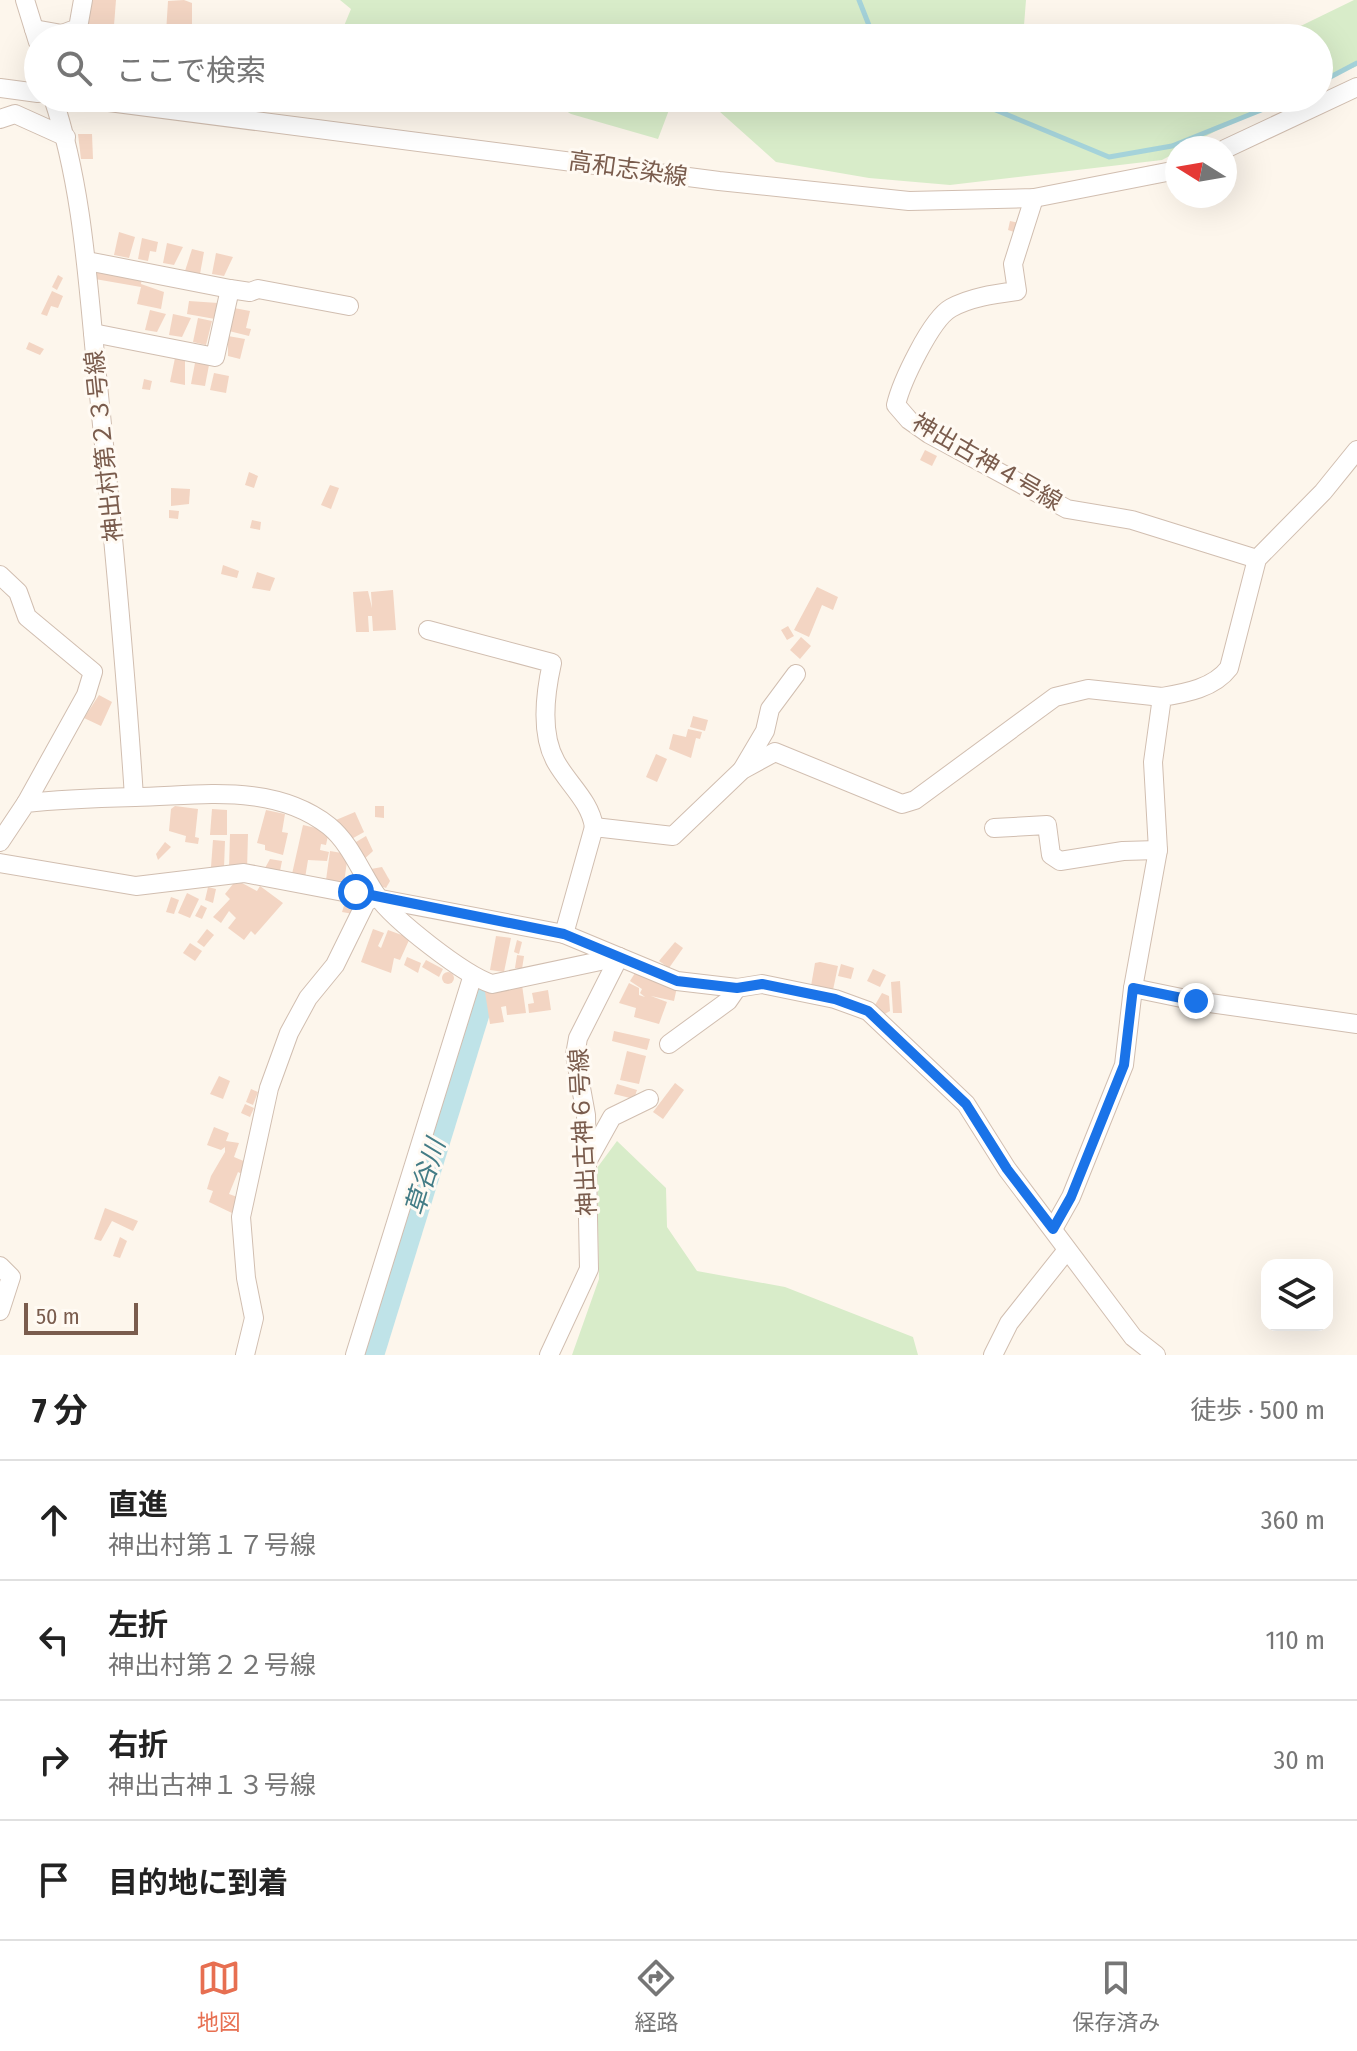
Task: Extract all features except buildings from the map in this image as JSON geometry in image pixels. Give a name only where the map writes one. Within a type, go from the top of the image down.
[{"type":"street","points":[[25,0],[32,24]]},
{"type":"street","points":[[79,24],[83,0]]},
{"type":"street","points":[[1333,98],[1357,87]]},
{"type":"street","points":[[0,88],[24,91]]},
{"type":"street","name":"神出村第２３号線","points":[[58,112],[66,137],[87,261],[123,638],[134,797]]},
{"type":"street","name":"高和志染線","points":[[186,112],[719,181],[893,200],[1034,198],[1165,172]]},
{"type":"street","points":[[1237,143],[1304,112]]},
{"type":"street","points":[[0,119],[15,114],[66,137]]},
{"type":"street","name":"神出古神４号線","points":[[1034,198],[1013,264],[1017,291],[987,296],[949,309],[916,356],[899,390],[896,405],[909,420],[929,434],[1067,509],[1132,520],[1257,559]]},
{"type":"street","points":[[87,261],[230,289],[250,292],[258,289],[349,306]]},
{"type":"street","points":[[93,333],[215,357],[230,289]]},
{"type":"street","points":[[594,827],[673,836],[742,770],[775,752],[902,804],[915,800],[1055,697],[1088,689],[1162,697],[1220,680],[1229,668],[1257,559],[1323,492],[1357,450]]},
{"type":"street","points":[[0,575],[18,592],[27,617],[93,672],[86,695],[26,803],[0,842]]},
{"type":"street","points":[[428,630],[552,663],[547,683],[548,745],[591,812],[594,827],[564,934]]},
{"type":"street","points":[[742,770],[765,731],[770,709],[796,674]]},
{"type":"street","points":[[1053,1229],[1071,1197],[1124,1065],[1133,988],[1158,850],[1153,762],[1162,697]]},
{"type":"street","points":[[26,803],[84,796],[134,797],[221,792],[263,797],[309,814],[330,827],[355,858],[377,896],[472,978],[492,984],[619,957]]},
{"type":"street","points":[[994,828],[1047,825],[1051,855],[1060,861],[1123,851],[1158,850]]},
{"type":"street","points":[[0,863],[136,886],[244,873],[564,934],[677,981],[737,988],[762,984],[835,999],[868,1011],[966,1104],[1007,1169],[1067,1250],[1133,1337],[1156,1355]]},
{"type":"street","points":[[245,1355],[254,1318],[246,1278],[241,1217],[269,1088],[289,1033],[308,998],[335,965],[366,902],[377,896]]},
{"type":"street","name":"神出古神６号線","points":[[549,1355],[589,1269],[586,1115],[575,1055],[578,1038],[619,957]]},
{"type":"street","points":[[355,1355],[472,978]]},
{"type":"street","points":[[669,1044],[728,1001],[737,988]]},
{"type":"street","points":[[1133,988],[1196,1001],[1357,1024]]},
{"type":"street","points":[[585,1165],[612,1117],[649,1099]]},
{"type":"street","points":[[993,1355],[1009,1323],[1067,1250]]},
{"type":"street","points":[[0,1266],[11,1277],[0,1311]]},
{"type":"green space","points":[[340,0],[1026,0],[1024,24],[345,24],[351,9]]},
{"type":"green space","points":[[1357,0],[1357,66],[1333,76],[1333,24],[1305,24]]},
{"type":"green space","points":[[568,112],[668,112],[658,139],[571,114]]},
{"type":"green space","points":[[720,112],[1253,112],[1206,136],[1165,136],[1165,158],[1162,160],[950,185],[869,178],[776,162]]},
{"type":"green space","points":[[617,1141],[666,1188],[667,1227],[697,1271],[785,1287],[913,1337],[918,1355],[572,1355],[599,1279],[597,1168]]},
{"type":"waterway","points":[[859,0],[868,24]]},
{"type":"waterway","points":[[1333,76],[1357,63]]},
{"type":"waterway","points":[[1001,112],[1109,157],[1172,146],[1256,112]]},
{"type":"waterway","name":"草谷川","points":[[370,1355],[480,999]]},
{"type":"route","points":[[356,892],[564,934],[677,981],[737,988],[762,984],[835,999],[868,1011],[966,1104],[1007,1169],[1053,1229],[1071,1197],[1124,1065],[1133,988],[1196,1001]]}]
